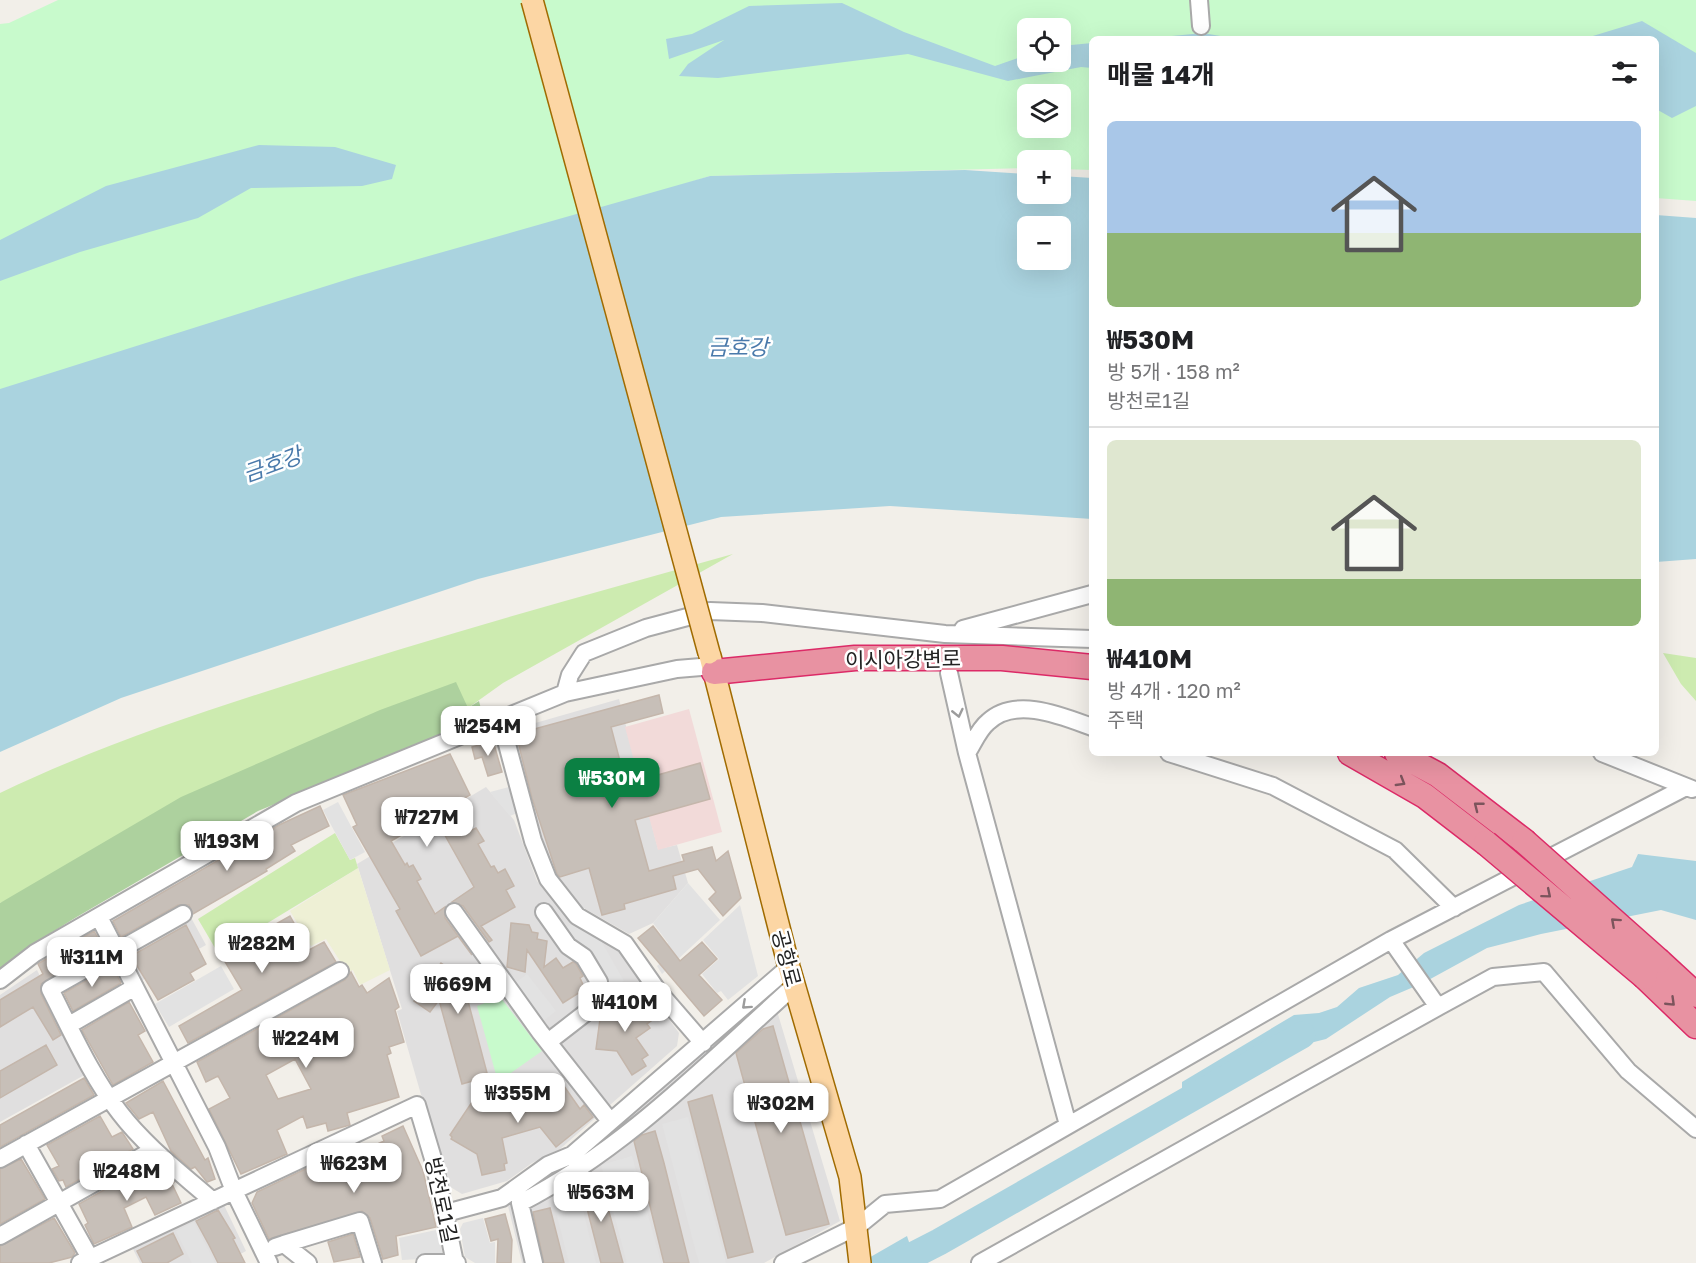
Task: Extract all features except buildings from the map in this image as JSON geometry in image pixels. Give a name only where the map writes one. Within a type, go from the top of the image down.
[{"type":"highway","name":"이시아강변로","points":[[714,669],[855,658],[1002,658],[1089,667]]},
{"type":"highway","name":"이시아강변로","points":[[714,669],[822,675],[1000,673],[1089,683]]},
{"type":"highway","points":[[1355,756],[1425,796],[1652,969],[1696,995]]},
{"type":"highway","points":[[1403,756],[1438,775],[1524,841],[1652,969],[1696,1026]]},
{"type":"main road","name":"공항로","points":[[532,0],[714,669],[792,976],[850,1177],[858,1226],[860,1263]]},
{"type":"street","points":[[1199,0],[1201,26]]},
{"type":"street","points":[[945,634],[1089,595]]},
{"type":"street","points":[[565,693],[570,675],[584,653],[646,628],[710,611],[762,613],[945,634],[1089,639]]},
{"type":"street","points":[[0,980],[35,953],[296,803],[565,693],[668,671],[714,669]]},
{"type":"street","points":[[949,673],[967,753],[1068,1125]]},
{"type":"street","points":[[967,753],[988,722],[1008,711],[1052,712],[1089,726]]},
{"type":"street","points":[[500,718],[533,841],[548,879],[577,916],[626,944],[658,991],[703,1043]]},
{"type":"street","points":[[1178,756],[1273,786],[1395,850],[1454,908]]},
{"type":"street","points":[[1609,756],[1691,789]]},
{"type":"street","points":[[783,1263],[858,1226],[885,1204],[940,1198],[1392,941],[1691,789]]},
{"type":"street","points":[[454,912],[548,1042],[610,1121]]},
{"type":"street","points":[[544,912],[568,946],[584,957],[598,982],[588,1011],[548,1042]]},
{"type":"street","points":[[183,914],[118,953],[50,989],[109,1098],[153,1150],[213,1201]]},
{"type":"street","points":[[99,916],[217,1147],[234,1191],[265,1256],[284,1244],[360,1221],[373,1263]]},
{"type":"street","points":[[1392,941],[1437,1006]]},
{"type":"street","points":[[0,1159],[109,1098],[176,1064],[340,971]]},
{"type":"street","points":[[980,1263],[1437,1006],[1493,977],[1545,972],[1628,1071],[1696,1129]]},
{"type":"street","points":[[446,1213],[502,1198],[548,1165],[572,1155],[703,1043],[792,976]]},
{"type":"street","points":[[534,1263],[520,1203],[563,1181],[671,1096],[792,976]]},
{"type":"street","points":[[69,1025],[135,987]]},
{"type":"street","name":"방천로1길","points":[[234,1191],[417,1105],[446,1213],[456,1263],[425,1263]]},
{"type":"street","points":[[26,1144],[58,1203],[85,1261],[234,1191]]},
{"type":"street","points":[[0,1236],[153,1150]]},
{"type":"street","points":[[284,1244],[308,1263]]},
{"type":"shaded area","points":[[619,699],[658,849],[677,845],[688,883],[653,923],[629,934],[580,906],[553,874],[511,730]]},
{"type":"shaded area","points":[[689,709],[722,832],[658,850],[625,727]]},
{"type":"shaded area","points":[[486,787],[514,820],[537,881],[572,924],[618,950],[679,1033],[677,1046],[560,1149],[532,1163],[507,1181],[462,1194],[447,1185],[397,1011],[402,1009],[357,864]]},
{"type":"shaded area","points":[[509,787],[517,813],[510,816],[490,792]]},
{"type":"shaded area","points":[[338,802],[365,852],[350,860],[323,810]]},
{"type":"shaded area","points":[[172,883],[206,945],[139,982],[106,919]]},
{"type":"shaded area","points":[[688,883],[720,920],[662,974],[657,966],[668,956],[663,947],[668,943],[653,923]]},
{"type":"shaded area","points":[[740,905],[758,976],[728,1000],[721,991],[717,993],[702,974],[719,959],[703,940]]},
{"type":"shaded area","points":[[572,924],[601,941],[624,981],[599,996],[575,958],[570,961],[553,936]]},
{"type":"shaded area","points":[[221,966],[234,989],[169,1027],[155,1004]]},
{"type":"shaded area","points":[[37,970],[88,1073],[0,1122],[0,995]]},
{"type":"shaded area","points":[[527,974],[556,1011],[534,1028],[505,991]]},
{"type":"shaded area","points":[[771,991],[840,1221],[764,1263],[522,1263],[508,1206],[545,1176],[560,1175]]},
{"type":"shaded area","points":[[688,1117],[726,1263],[699,1263],[662,1124]]},
{"type":"shaded area","points":[[632,1156],[661,1263],[627,1263],[601,1165]]},
{"type":"shaded area","points":[[578,1190],[596,1263],[569,1263],[552,1196]]},
{"type":"shaded area","points":[[223,1203],[246,1251],[224,1263],[140,1263],[132,1247]]},
{"type":"shaded area","points":[[483,1218],[490,1243],[495,1242],[495,1263],[475,1263],[465,1257],[460,1229],[463,1223]]},
{"type":"shaded area","points":[[194,1222],[215,1263],[192,1263],[176,1231]]},
{"type":"shaded area","points":[[436,1230],[443,1254],[439,1258],[402,1260],[399,1238]]},
{"type":"green space","points":[[58,0],[1696,0],[1696,201],[1659,198],[1659,36],[1089,36],[1089,170],[1071,169],[1071,150],[1017,150],[1017,168],[710,176],[0,398],[0,24],[9,23]]},
{"type":"green space","points":[[733,554],[503,683],[468,708],[0,903],[0,793],[108,746],[255,695],[457,632]]},
{"type":"green space","points":[[1663,653],[1696,658],[1696,701],[1681,684]]},
{"type":"green space","points":[[456,682],[468,708],[479,701],[481,709],[493,706],[494,714],[258,811],[33,944],[0,971],[0,903],[181,797],[380,710]]},
{"type":"green space","points":[[335,833],[350,860],[355,858],[358,868],[218,953],[198,919]]},
{"type":"green space","points":[[358,868],[390,970],[360,985],[353,970],[347,972],[326,939],[311,946],[290,911]]},
{"type":"green space","points":[[500,997],[542,1051],[498,1082],[477,1006]]},
{"type":"water","points":[[842,3],[904,32],[995,66],[1017,58],[1017,72],[1055,72],[1008,81],[908,54],[718,78],[679,76],[688,64],[724,40],[669,59],[666,39],[692,34],[749,6]]},
{"type":"water","points":[[1642,21],[1696,53],[1696,106],[1672,118],[1659,111],[1659,36],[1593,36]]},
{"type":"water","points":[[1203,33],[1220,36],[1172,36]]},
{"type":"water","points":[[1089,43],[1089,68],[1071,69],[1071,45]]},
{"type":"water","points":[[259,145],[335,147],[396,165],[392,179],[362,186],[251,188],[198,218],[80,252],[0,281],[0,240],[106,186]]},
{"type":"water","name":"금호강","points":[[965,170],[1017,173],[1017,204],[1071,204],[1071,177],[1089,178],[1089,519],[890,506],[721,517],[478,579],[121,698],[0,752],[0,389],[355,277],[710,176]]},
{"type":"water","points":[[1659,215],[1696,218],[1696,559],[1659,562]]},
{"type":"water","points":[[1638,854],[1696,861],[1696,920],[1661,910],[1541,934],[1487,948],[1423,983],[1390,997],[1326,1039],[1270,1053],[1182,1096],[1182,1082],[1294,1015],[1319,1013],[1337,1007],[1359,988],[1398,975],[1424,953],[1519,905],[1632,867]]},
{"type":"water","points":[[907,1236],[916,1263],[860,1263]]},
{"type":"waterway","points":[[898,1263],[939,1242],[1302,1035]]}]
